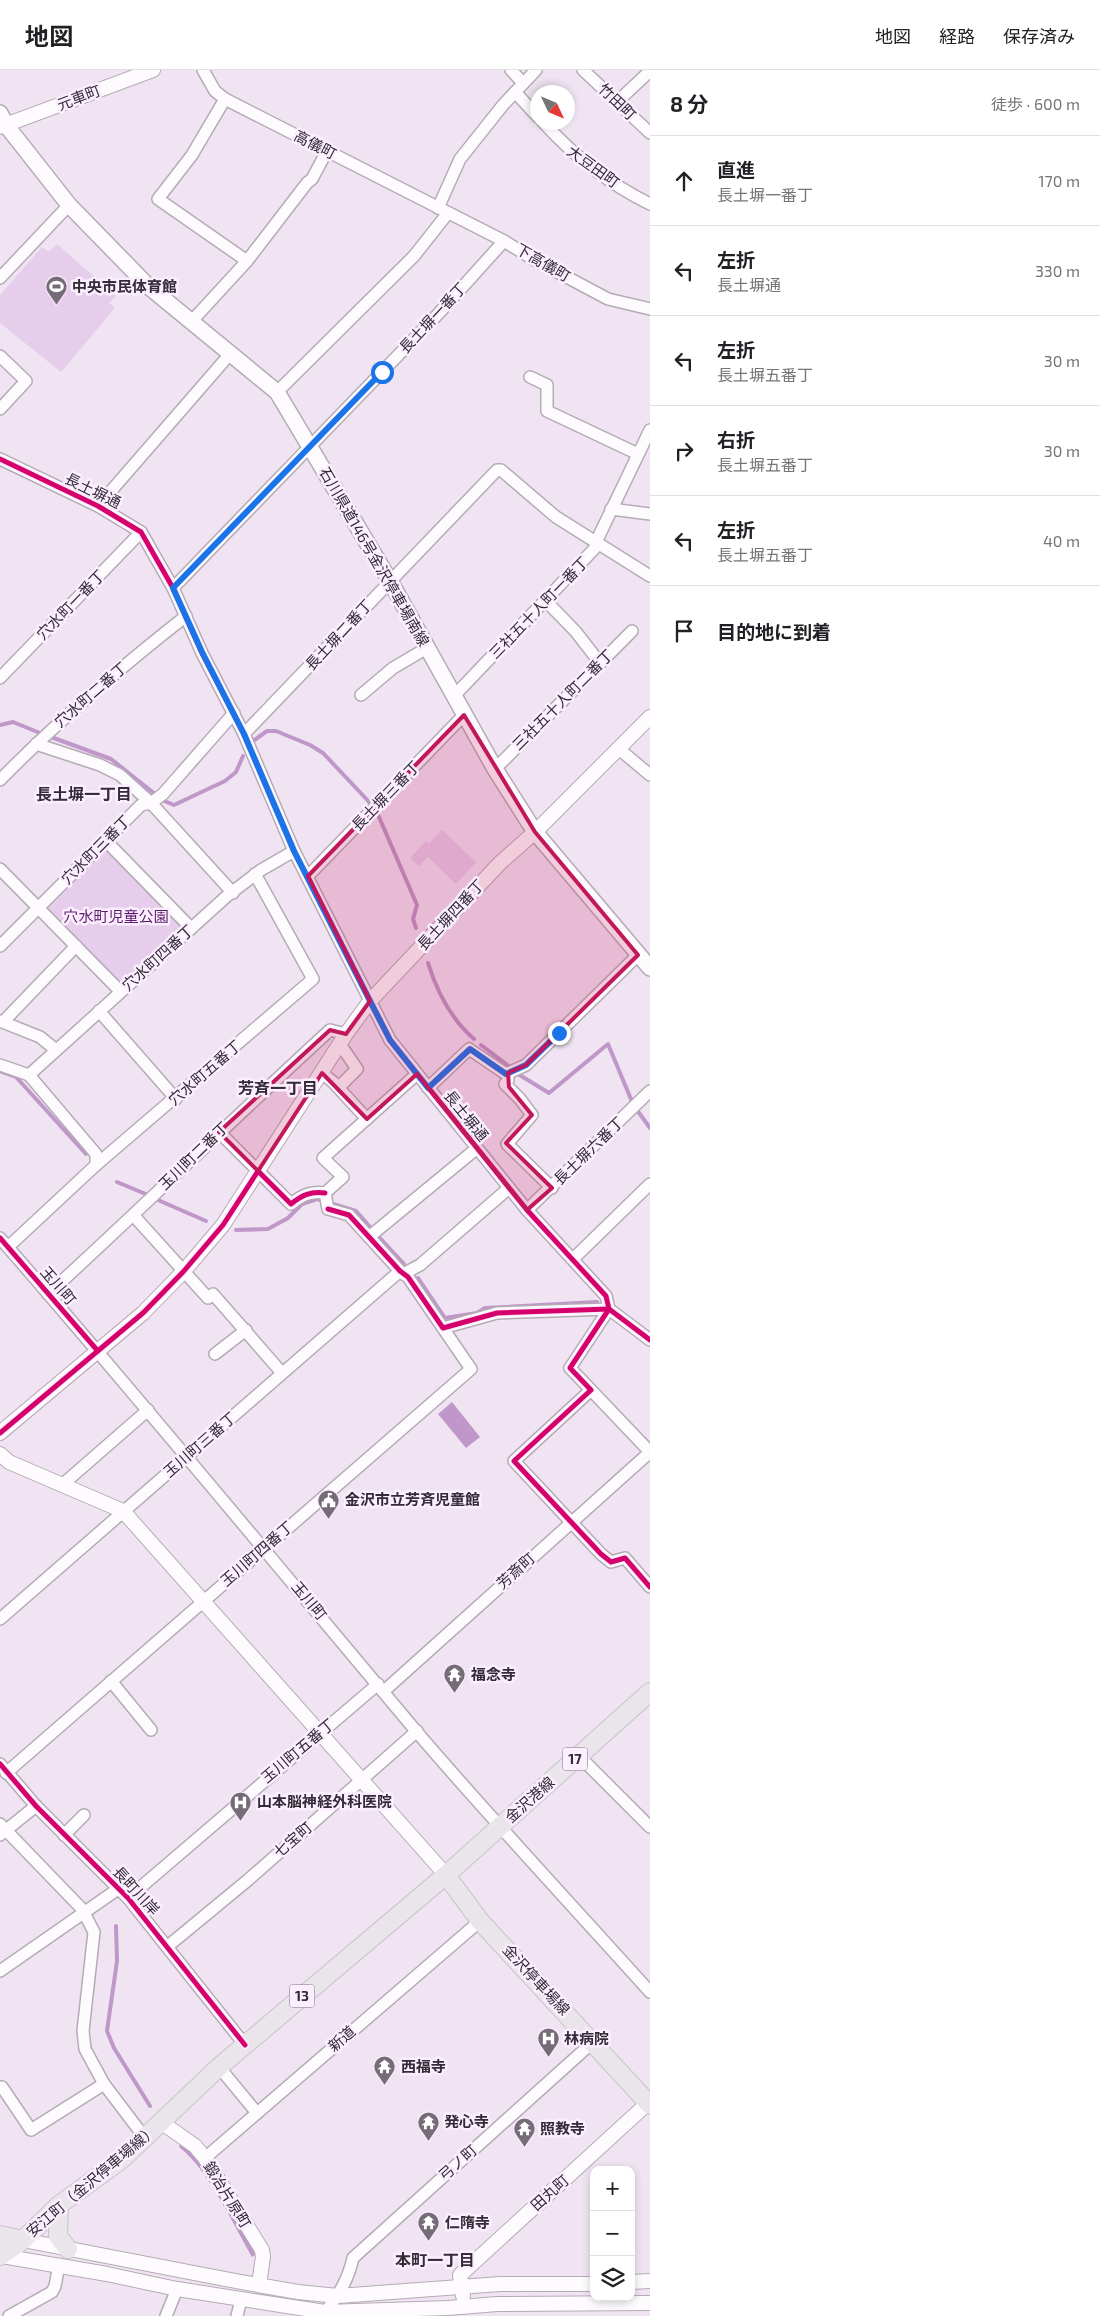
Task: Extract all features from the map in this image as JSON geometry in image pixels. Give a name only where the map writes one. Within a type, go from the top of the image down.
[{"type":"main road","name":"石川県道146号金沢停車場南線","points":[[2,122],[69,205],[148,286],[277,392],[390,581],[495,769],[535,832],[650,968]]},
{"type":"main road","name":"金沢港線","points":[[500,1827],[650,1692]]},
{"type":"main road","name":"17","points":[[446,1874],[500,1827]]},
{"type":"main road","name":"金沢停車場線","points":[[446,1874],[480,1920],[649,2103]]},
{"type":"main road","name":"13","points":[[161,2122],[244,2045],[446,1874]]},
{"type":"main road","name":"安江町（金沢停車場線）","points":[[1,2255],[23,2240],[59,2205],[121,2160],[161,2122]]},
{"type":"main road","points":[[59,2205],[58,2236],[68,2249]]},
{"type":"main road","name":"安江町（金沢停車場線）","points":[[0,2235],[23,2240]]},
{"type":"street","name":"元車町","points":[[2,122],[153,70]]},
{"type":"street","name":"高儀町","points":[[203,70],[215,91],[225,99],[443,210]]},
{"type":"street","points":[[511,70],[523,83]]},
{"type":"street","points":[[277,392],[414,256],[443,210],[460,159],[515,92],[536,70]]},
{"type":"street","name":"竹田町","points":[[584,70],[650,133]]},
{"type":"street","points":[[618,102],[650,71]]},
{"type":"street","points":[[515,92],[530,108]]},
{"type":"street","points":[[225,99],[192,155],[158,199],[247,261]]},
{"type":"street","name":"大豆田町","points":[[550,130],[564,145],[609,181],[650,204]]},
{"type":"street","points":[[191,322],[247,261],[312,179],[327,151]]},
{"type":"street","points":[[0,278],[69,205]]},
{"type":"street","name":"下高儀町","points":[[443,210],[504,241],[608,299],[650,309]]},
{"type":"street","name":"長土塀一番丁","points":[[173,588],[439,313],[504,241]]},
{"type":"street","points":[[98,506],[230,354]]},
{"type":"street","points":[[0,356],[26,381],[0,409]]},
{"type":"street","points":[[530,377],[547,385],[547,411],[638,454]]},
{"type":"street","name":"三社五十人町一番丁","points":[[454,696],[596,547],[596,542],[611,509],[650,430]]},
{"type":"street","name":"長土塀通","points":[[0,459],[98,506],[141,532],[173,588],[244,734],[294,851],[390,1040],[527,1210],[606,1296],[609,1309],[650,1340]]},
{"type":"street","name":"長土塀二番丁","points":[[244,734],[496,470],[501,470],[556,517],[596,542]]},
{"type":"street","points":[[611,509],[650,514]]},
{"type":"street","name":"穴水町一番丁","points":[[0,678],[141,532]]},
{"type":"street","points":[[596,542],[650,576]]},
{"type":"street","points":[[546,601],[576,632],[600,663]]},
{"type":"street","name":"穴水町二番丁","points":[[0,780],[36,744],[147,646],[186,616]]},
{"type":"street","name":"三社五十人町二番丁","points":[[495,769],[632,631]]},
{"type":"street","points":[[361,695],[393,668],[427,648]]},
{"type":"street","name":"穴水町三番丁","points":[[0,946],[141,805],[151,803],[163,794],[234,713]]},
{"type":"street","name":"長土塀三番丁","points":[[308,876],[464,715]]},
{"type":"street","name":"長土塀四番丁","points":[[0,1434],[142,1313],[184,1272],[223,1225],[343,1039],[370,1001],[500,862],[535,832],[650,717]]},
{"type":"street","points":[[36,744],[100,765],[120,775],[151,803],[233,893]]},
{"type":"street","points":[[619,749],[650,775]]},
{"type":"street","points":[[106,841],[191,928]]},
{"type":"street","name":"穴水町四番丁","points":[[29,1075],[191,928],[255,874],[294,851]]},
{"type":"street","points":[[1,873],[39,907],[120,992]]},
{"type":"street","name":"穴水町五番丁","points":[[8,1247],[96,1166],[313,980],[255,874]]},
{"type":"street","points":[[56,1050],[40,1037],[1,1021],[76,946]]},
{"type":"street","points":[[428,1088],[470,1049],[506,1074],[526,1065],[638,955]]},
{"type":"street","points":[[99,1011],[176,1099]]},
{"type":"street","name":"玉川町二番丁","points":[[48,1294],[134,1216],[219,1132],[330,1030],[343,1039]]},
{"type":"street","points":[[339,1087],[357,1069],[343,1039]]},
{"type":"street","points":[[0,1065],[29,1075],[96,1154],[96,1166]]},
{"type":"street","points":[[322,1073],[339,1087],[367,1119]]},
{"type":"street","points":[[508,1073],[508,1080],[505,1084],[532,1115],[506,1144],[552,1188]]},
{"type":"street","points":[[326,1199],[343,1177],[323,1158],[417,1074]]},
{"type":"street","name":"長土塀六番丁","points":[[527,1210],[552,1188],[650,1091]]},
{"type":"street","points":[[219,1132],[291,1204],[301,1196],[316,1192],[326,1199],[328,1208],[349,1215],[402,1272],[443,1328],[497,1313],[609,1309]]},
{"type":"street","points":[[369,1237],[476,1149]]},
{"type":"street","points":[[573,1259],[650,1184]]},
{"type":"street","name":"玉川町三番丁","points":[[0,1619],[282,1373],[402,1272],[420,1265],[509,1188]]},
{"type":"street","points":[[134,1216],[208,1298],[213,1294],[282,1373]]},
{"type":"street","name":"玉川町","points":[[0,1238],[265,1548],[417,1731],[500,1827],[650,1992]]},
{"type":"street","points":[[609,1309],[570,1368],[650,1452]]},
{"type":"street","name":"玉川町四番丁","points":[[3,1768],[111,1681],[472,1369],[443,1328]]},
{"type":"street","points":[[215,1354],[246,1330]]},
{"type":"street","points":[[591,1390],[514,1461],[571,1523],[611,1562],[625,1558],[650,1587]]},
{"type":"street","points":[[62,1485],[148,1410]]},
{"type":"street","name":"芳斎町","points":[[381,1688],[650,1452]]},
{"type":"street","points":[[0,1454],[9,1462],[124,1511],[446,1874]]},
{"type":"street","points":[[111,1681],[151,1730]]},
{"type":"street","name":"玉川町五番丁","points":[[128,1898],[320,1732],[381,1688]]},
{"type":"street","name":"七宝町","points":[[168,1946],[248,1880],[417,1731]]},
{"type":"street","points":[[579,1756],[650,1827]]},
{"type":"street","name":"長町川岸","points":[[3,1768],[36,1806],[128,1898],[168,1946],[244,2045]]},
{"type":"street","points":[[36,1806],[2,1830],[84,1912],[94,1932],[83,2040],[85,2049],[104,2084],[144,2138]]},
{"type":"street","points":[[64,1835],[84,1815]]},
{"type":"street","points":[[0,1971],[118,1889]]},
{"type":"street","name":"新道","points":[[205,2158],[480,1920]]},
{"type":"street","name":"弓ノ町","points":[[324,2314],[338,2296],[349,2277],[353,2258],[593,2042]]},
{"type":"street","points":[[219,2067],[257,2113]]},
{"type":"street","points":[[2,2086],[31,2130],[104,2084]]},
{"type":"street","name":"田丸町","points":[[462,2288],[460,2274],[649,2103]]},
{"type":"street","name":"鍛冶片原町","points":[[161,2122],[195,2146],[205,2158],[262,2250],[263,2257],[259,2284]]},
{"type":"street","points":[[23,2240],[259,2284],[338,2296],[500,2284],[590,2284]]},
{"type":"street","points":[[1,2255],[177,2289],[324,2314],[497,2304],[650,2303]]},
{"type":"street","points":[[9,2316],[52,2292],[59,2266]]},
{"type":"street","points":[[635,2282],[650,2281]]},
{"type":"street","points":[[462,2288],[464,2306]]},
{"type":"street","points":[[166,2316],[177,2289]]},
{"type":"street","points":[[237,2316],[241,2300]]},
{"type":"highlighted area","points":[[464,715],[535,832],[638,955],[526,1065],[508,1073],[509,1087],[532,1115],[506,1143],[552,1188],[527,1210],[417,1074],[367,1119],[322,1073],[258,1171],[219,1132],[330,1030],[346,1034],[370,1001],[308,876]]},
{"type":"green space","name":"中央市民体育館","points":[[57,244],[116,296],[109,303],[115,308],[61,372],[0,323],[0,295],[42,247],[49,252]]},
{"type":"green space","points":[[442,830],[476,862],[456,884],[428,857],[419,866],[410,858],[426,841],[429,844]]},
{"type":"green space","name":"穴水町児童公園","points":[[105,850],[110,850],[183,924],[183,930],[123,982],[119,982],[49,911],[49,906]]},
{"type":"shaded area","points":[[452,1402],[480,1437],[466,1448],[438,1414]]},
{"type":"shaded area","points":[[181,2143],[192,2153],[213,2180],[257,2254],[252,2257],[210,2183],[190,2157],[179,2147]]},
{"type":"waterway","points":[[0,725],[13,722],[40,733]]},
{"type":"waterway","points":[[253,741],[267,731],[276,731],[310,745],[323,753],[373,806]]},
{"type":"waterway","points":[[51,737],[111,759],[155,794]]},
{"type":"waterway","points":[[162,800],[174,805],[225,781],[236,772],[243,756]]},
{"type":"waterway","points":[[376,810],[417,905],[413,919],[416,928]]},
{"type":"waterway","points":[[428,963],[436,984],[452,1014],[474,1039]]},
{"type":"waterway","points":[[518,1074],[549,1093],[608,1044],[633,1104]]},
{"type":"waterway","points":[[481,1045],[510,1067]]},
{"type":"waterway","points":[[0,1071],[16,1077],[86,1154]]},
{"type":"waterway","points":[[637,1110],[650,1128]]},
{"type":"waterway","points":[[117,1182],[148,1195]]},
{"type":"waterway","points":[[236,1230],[268,1229],[288,1218],[302,1204],[317,1199],[356,1211],[371,1228]]},
{"type":"waterway","points":[[158,1200],[206,1221]]},
{"type":"waterway","points":[[379,1237],[404,1264]]},
{"type":"waterway","points":[[418,1278],[445,1318],[477,1313],[485,1308],[597,1302]]},
{"type":"waterway","points":[[116,1926],[117,1961],[107,2031],[114,2048],[150,2106]]},
{"type":"cycle path","points":[[0,459],[98,506],[141,532],[173,588],[202,653],[244,734],[294,851],[390,1040],[527,1210],[606,1296],[609,1309],[650,1340]]},
{"type":"cycle path","points":[[0,1433],[143,1313],[183,1272],[223,1225],[258,1171],[291,1204],[307,1194],[325,1193]]},
{"type":"cycle path","points":[[328,1209],[349,1215],[400,1271],[408,1277],[443,1328],[497,1313],[609,1309]]},
{"type":"cycle path","points":[[0,1238],[97,1350]]},
{"type":"cycle path","points":[[609,1309],[570,1368],[591,1390],[514,1461],[601,1554],[611,1562],[625,1558],[650,1587]]},
{"type":"cycle path","points":[[0,1764],[36,1806],[128,1898],[245,2045]]},
{"type":"place","name":"中央市民体育館","points":[[56,306]]},
{"type":"place","name":"金沢市立芳斉児童館","points":[[329,1519]]},
{"type":"place","name":"福念寺","points":[[455,1694]]},
{"type":"place","name":"山本脳神経外科医院","points":[[241,1821]]},
{"type":"place","name":"林病院","points":[[548,2058]]},
{"type":"place","name":"西福寺","points":[[385,2086]]},
{"type":"place","name":"発心寺","points":[[428,2141]]},
{"type":"place","name":"照教寺","points":[[524,2148]]},
{"type":"place","name":"仁隋寺","points":[[429,2242]]},
{"type":"district","name":"長土塀一丁目","points":[[84,794]]},
{"type":"district","name":"芳斉一丁目","points":[[278,1088]]},
{"type":"district","name":"本町一丁目","points":[[435,2260]]},
{"type":"route","points":[[382,372],[173,588],[202,652],[244,734],[294,851],[370,1001],[390,1040],[428,1088],[470,1049],[506,1074],[526,1065],[559,1033]]}]
